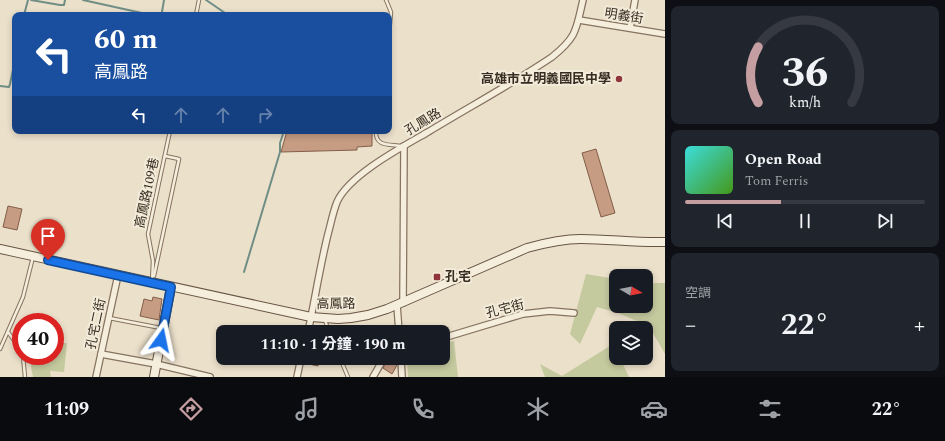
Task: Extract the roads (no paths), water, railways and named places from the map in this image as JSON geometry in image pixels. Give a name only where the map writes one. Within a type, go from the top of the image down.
[{"type":"street","name":"孔鳳路","points":[[309,325],[320,264],[338,201],[344,192],[355,180],[404,146],[552,57],[572,38],[579,20],[583,0]]},
{"type":"street","points":[[630,28],[636,0]]},
{"type":"street","name":"明義街","points":[[579,20],[665,34]]},
{"type":"street","points":[[399,325],[404,146]]},
{"type":"street","name":"高鳳路","points":[[0,249],[311,317],[351,318],[368,315],[400,304],[527,248],[543,244],[582,239],[665,242]]},
{"type":"street","name":"孔宅二街","points":[[96,377],[118,275]]},
{"type":"street","points":[[154,377],[171,287]]},
{"type":"street","name":"孔宅街","points":[[450,336],[523,314],[550,311],[574,313]]},
{"type":"street","points":[[101,354],[156,364],[210,377]]},
{"type":"street","points":[[297,377],[300,365]]},
{"type":"street","points":[[373,377],[380,365]]},
{"type":"street","points":[[401,365],[402,377]]},
{"type":"lane","points":[[386,0],[391,12]]},
{"type":"lane","points":[[197,12],[199,1]]},
{"type":"lane","name":"高鳳路109巷","points":[[152,282],[153,261],[148,234],[169,134]]},
{"type":"lane","points":[[376,134],[376,139],[381,143],[404,146]]},
{"type":"lane","points":[[152,282],[159,257],[179,159],[165,156]]},
{"type":"lane","points":[[0,350],[22,297],[34,257]]},
{"type":"lane","points":[[109,318],[164,328]]},
{"type":"lane","points":[[324,318],[326,325]]},
{"type":"lane","points":[[8,332],[12,338]]},
{"type":"lane","points":[[24,365],[25,377]]},
{"type":"lane","points":[[343,365],[348,377]]},
{"type":"waterway","points":[[25,12],[28,0]]},
{"type":"waterway","points":[[31,0],[60,5],[64,5],[65,0]]},
{"type":"waterway","points":[[83,0],[137,12]]},
{"type":"waterway","points":[[162,12],[164,0]]},
{"type":"waterway","points":[[206,0],[224,12]]},
{"type":"waterway","points":[[0,86],[9,87],[12,74]]},
{"type":"waterway","points":[[244,272],[280,152],[280,143],[283,134]]},
{"type":"place","name":"高雄市立明義國民中學","points":[[619,79]]},
{"type":"place","name":"孔宅","points":[[437,277]]}]
